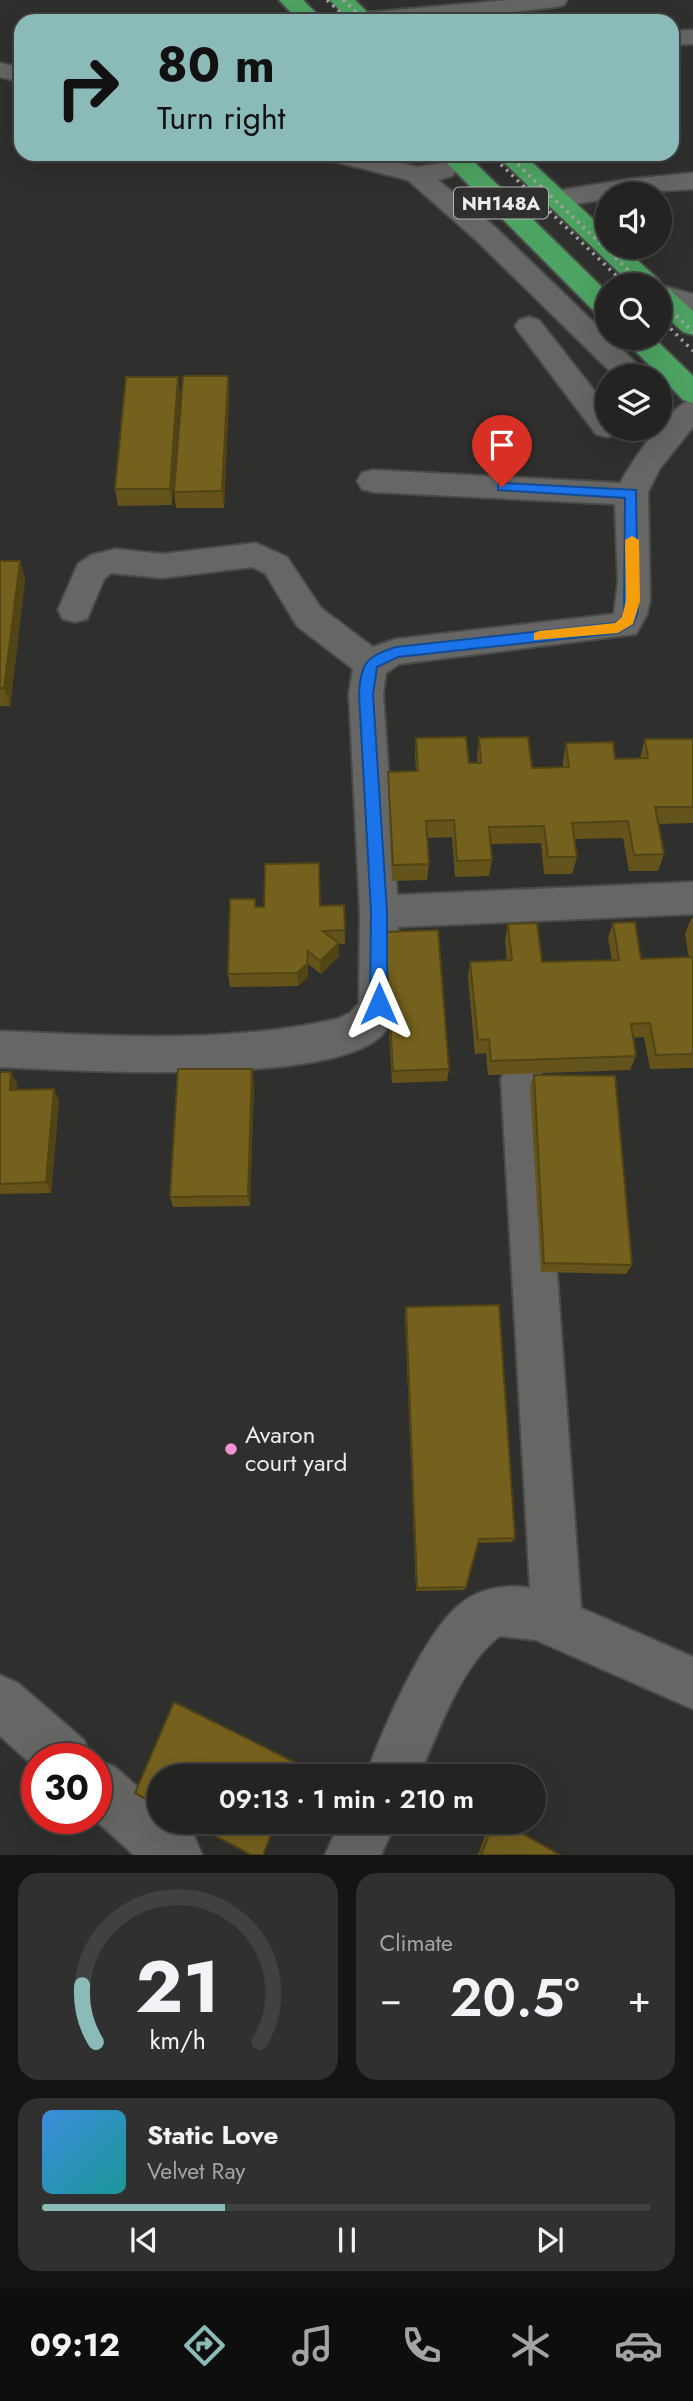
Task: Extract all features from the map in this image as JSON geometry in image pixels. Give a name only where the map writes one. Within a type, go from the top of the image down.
[{"type":"highway","points":[[290,0],[305,14]]},
{"type":"highway","points":[[341,0],[356,14]]},
{"type":"highway","name":"NH148A","points":[[458,161],[595,296]]},
{"type":"highway","name":"NH148A","points":[[515,161],[635,273]]},
{"type":"highway","points":[[672,306],[693,326]]},
{"type":"highway","points":[[649,350],[693,393]]},
{"type":"street","points":[[433,14],[556,0]]},
{"type":"street","points":[[362,161],[417,175],[486,234],[620,364]]},
{"type":"street","points":[[417,175],[458,161]]},
{"type":"street","points":[[556,200],[630,187],[693,181]]},
{"type":"street","points":[[672,298],[693,303]]},
{"type":"street","points":[[529,326],[595,411]]},
{"type":"street","points":[[0,1049],[190,1056],[249,1052],[337,1038],[363,1027],[379,1004],[379,912],[366,694],[368,671],[372,664],[396,652],[624,625],[629,620],[633,601],[637,483],[677,411]]},
{"type":"street","points":[[615,441],[637,483]]},
{"type":"street","points":[[373,481],[637,483]]},
{"type":"street","points":[[75,610],[90,572],[107,562],[162,566],[256,555],[276,565],[309,617],[372,664]]},
{"type":"street","points":[[379,912],[693,898]]},
{"type":"street","points":[[522,1079],[557,1624]]},
{"type":"street","points":[[398,1764],[447,1661],[467,1632],[490,1614],[516,1610],[538,1615],[693,1683]]},
{"type":"street","points":[[0,1701],[47,1743]]},
{"type":"street","points":[[112,1800],[175,1855]]},
{"type":"street","points":[[352,1855],[363,1834]]},
{"type":"building","points":[[183,376],[228,376],[222,491],[174,492]]},
{"type":"building","points":[[126,377],[178,377],[170,489],[115,489]]},
{"type":"building","points":[[0,561],[20,561],[4,688],[0,688]]},
{"type":"building","points":[[466,737],[469,763],[481,763],[479,738],[528,737],[532,768],[569,767],[566,743],[613,742],[615,759],[648,758],[645,739],[693,739],[693,807],[655,807],[664,854],[634,855],[628,821],[572,823],[577,857],[548,857],[544,826],[489,827],[492,860],[457,861],[454,820],[426,821],[429,864],[393,865],[388,772],[418,771],[416,738]]},
{"type":"building","points":[[319,863],[320,906],[344,905],[345,930],[323,931],[339,943],[320,961],[308,951],[307,964],[297,973],[228,974],[230,899],[255,899],[255,907],[264,907],[265,864]]},
{"type":"building","points":[[635,922],[641,959],[693,957],[693,1054],[656,1055],[650,1023],[631,1024],[636,1056],[491,1061],[489,1039],[478,1040],[470,962],[512,960],[508,924],[537,923],[542,962],[619,960],[613,923]]},
{"type":"building","points":[[438,930],[449,1069],[393,1071],[385,932]]},
{"type":"building","points":[[178,1069],[252,1069],[248,1196],[170,1197]]},
{"type":"building","points":[[0,1072],[11,1072],[10,1090],[54,1089],[46,1182],[0,1184]]},
{"type":"building","points":[[534,1075],[615,1076],[632,1265],[544,1263]]},
{"type":"building","points":[[499,1305],[515,1538],[479,1539],[466,1587],[417,1588],[406,1307]]},
{"type":"building","points":[[174,1702],[298,1764],[147,1764]]},
{"type":"building","points":[[147,1765],[147,1800],[135,1793]]},
{"type":"building","points":[[212,1834],[271,1834],[263,1855],[251,1855]]},
{"type":"building","points":[[489,1834],[523,1834],[560,1855],[481,1855]]},
{"type":"railway","points":[[327,0],[342,14]]},
{"type":"railway","points":[[343,0],[358,14]]},
{"type":"railway","points":[[497,161],[614,273]]},
{"type":"railway","points":[[514,161],[631,273]]},
{"type":"railway","points":[[672,312],[693,332]]},
{"type":"railway","points":[[672,330],[693,351]]},
{"type":"slow traffic","points":[[539,636],[618,627],[629,620],[633,601],[632,540]]},
{"type":"place","name":"Avaron court yard","points":[[231,1449]]},
{"type":"route","points":[[379,1004],[379,912],[366,694],[366,680],[372,664],[396,652],[618,627],[629,620],[631,612],[631,494],[502,487]]}]
